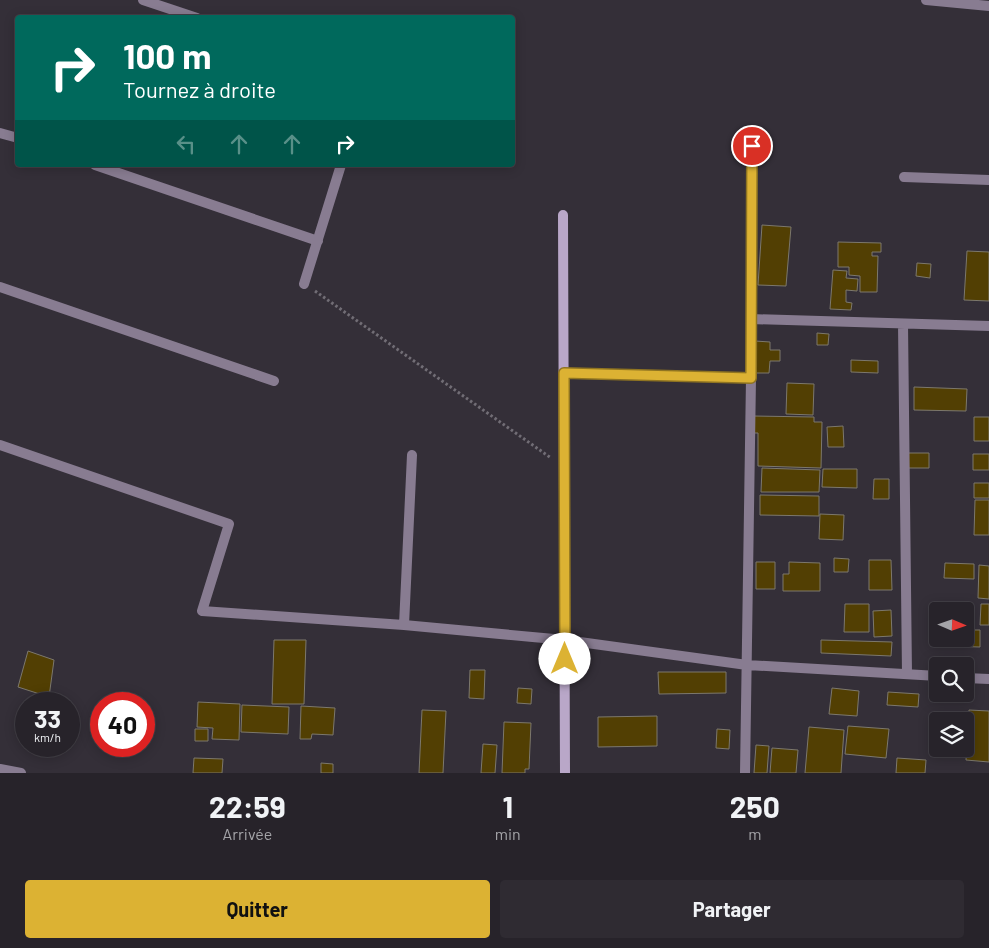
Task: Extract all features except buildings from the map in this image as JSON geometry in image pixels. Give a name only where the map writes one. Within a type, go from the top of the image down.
[{"type":"street","points":[[143,0],[187,15]]},
{"type":"street","points":[[926,0],[989,6]]},
{"type":"street","points":[[0,132],[15,137]]},
{"type":"street","points":[[745,773],[751,378],[752,146]]},
{"type":"street","points":[[102,167],[318,241]]},
{"type":"street","points":[[304,284],[340,167]]},
{"type":"street","points":[[904,177],[989,180]]},
{"type":"street","points":[[563,215],[565,773]]},
{"type":"street","points":[[0,287],[274,381]]},
{"type":"street","points":[[751,319],[989,326]]},
{"type":"street","points":[[903,324],[907,674]]},
{"type":"street","points":[[564,373],[751,378]]},
{"type":"street","points":[[0,445],[229,524],[202,611],[404,625],[565,640],[747,665],[929,675]]},
{"type":"street","points":[[404,625],[412,455]]},
{"type":"street","points":[[974,678],[989,679]]},
{"type":"street","points":[[0,769],[21,773]]},
{"type":"path","points":[[304,284],[564,467]]},
{"type":"route","points":[[565,659],[564,373],[751,378],[752,146]]}]
